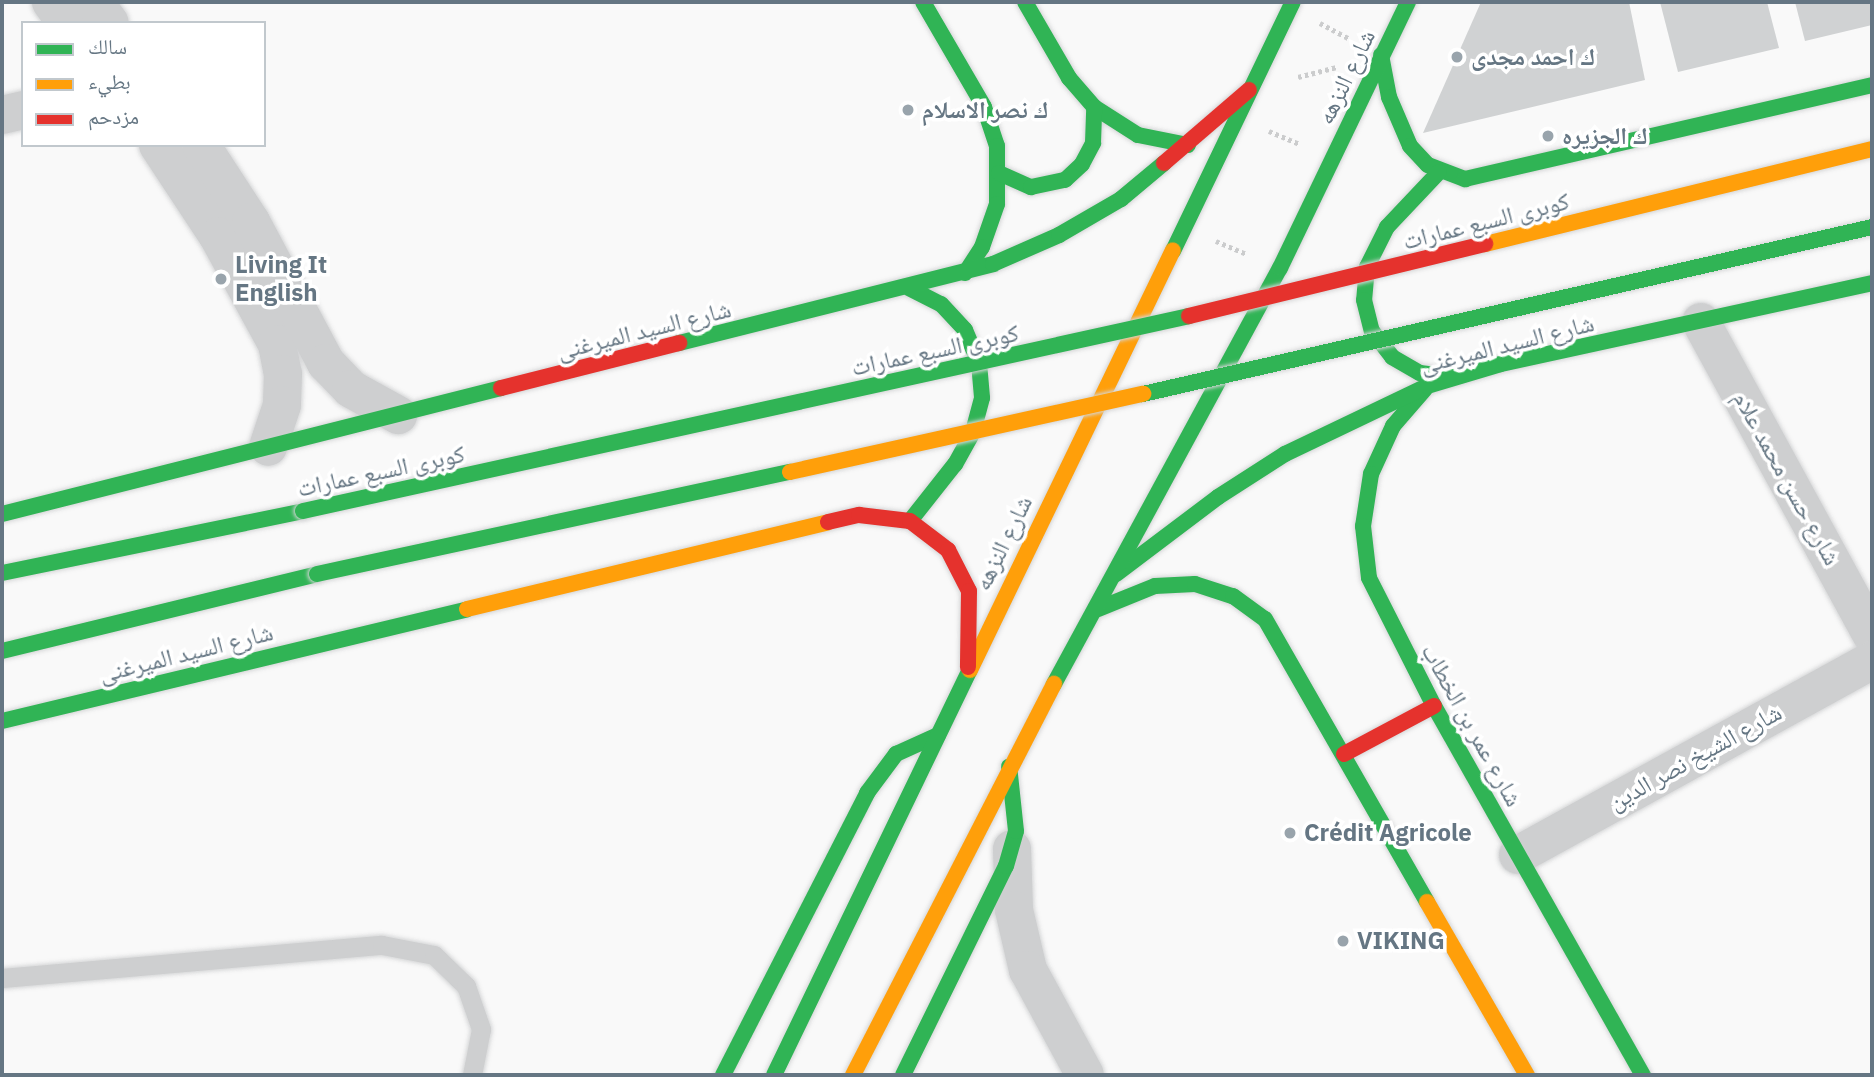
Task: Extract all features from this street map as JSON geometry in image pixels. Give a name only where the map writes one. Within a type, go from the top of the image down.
[{"type":"main road","points":[[923,2],[984,107],[997,146],[999,173],[993,219],[965,273]]},
{"type":"main road","points":[[1025,2],[1069,78],[1094,107],[1138,135],[1188,145]]},
{"type":"main road","name":"شارع النزهه","points":[[853,1075],[1009,766],[1116,574],[1280,268],[1408,2]]},
{"type":"main road","name":"شارع النزهه","points":[[774,1075],[938,735],[968,667],[1291,5]]},
{"type":"main road","points":[[1381,55],[1385,84],[1398,122],[1418,156],[1439,172],[1465,179],[1490,176],[1872,85]]},
{"type":"main road","name":"شارع السيد الميرغنى","points":[[2,514],[965,273],[1020,254],[1097,214],[1188,145],[1249,90]]},
{"type":"main road","points":[[999,173],[1031,187],[1065,180],[1082,164],[1093,143],[1094,107]]},
{"type":"main road","name":"كوبرى السبع عمارات","points":[[2,573],[1056,347],[1872,149]]},
{"type":"main road","points":[[1439,172],[1387,227],[1367,267],[1364,299],[1372,331],[1392,357],[1420,373],[1452,377]]},
{"type":"main road","points":[[2,651],[330,571],[1030,420],[1872,227]]},
{"type":"main road","name":"شارع السيد الميرغنى","points":[[1116,574],[1218,497],[1285,454],[1427,386],[1452,377],[1872,283]]},
{"type":"main road","points":[[909,288],[941,304],[965,330],[982,381],[973,432],[944,479],[910,522]]},
{"type":"main road","name":"شارع عمر بن الخطاب","points":[[1427,386],[1393,426],[1381,449],[1365,500],[1363,526],[1370,578],[1379,603],[1434,706],[1643,1075]]},
{"type":"main road","name":"شارع السيد الميرغنى","points":[[2,721],[859,515],[910,522],[942,542],[960,566],[971,610],[968,667]]},
{"type":"main road","points":[[1096,610],[1135,591],[1175,583],[1233,596],[1265,619],[1277,635],[1527,1075]]},
{"type":"main road","points":[[1344,754],[1434,706]]},
{"type":"main road","points":[[723,1075],[867,793],[896,754],[938,735]]},
{"type":"main road","points":[[903,1075],[992,899],[1012,849],[1016,831],[1009,766]]},
{"type":"street","points":[[51,2],[65,21]]},
{"type":"street","points":[[94,2],[108,21]]},
{"type":"street","points":[[2,115],[21,110]]},
{"type":"street","points":[[159,147],[218,236],[277,344],[283,374],[282,405],[268,447]]},
{"type":"street","points":[[202,147],[262,242],[326,363],[351,389],[398,415]]},
{"type":"street","name":"شارع حسن محمد علام","points":[[1702,322],[1872,635]]},
{"type":"street","name":"شارع الشيخ نصر الدين","points":[[1518,855],[1872,660]]},
{"type":"street","points":[[1012,849],[1013,903],[1033,985],[1086,1075]]},
{"type":"lane","points":[[2,978],[382,945],[435,955],[466,986],[481,1029],[472,1075]]},
{"type":"path","points":[[1291,5],[1381,55]]},
{"type":"path","points":[[1249,90],[1381,55]]},
{"type":"path","points":[[1236,116],[1332,159]]},
{"type":"path","points":[[1181,227],[1280,268]]},
{"type":"building","points":[[1481,2],[1629,2],[1645,80],[1423,133]]},
{"type":"building","points":[[1660,2],[1767,2],[1779,48],[1678,72]]},
{"type":"building","points":[[1795,2],[1872,2],[1872,25],[1805,41]]},
{"type":"traffic: fast","points":[[923,2],[984,107],[997,146],[997,204],[982,247],[965,273]]},
{"type":"traffic: fast","points":[[1025,2],[1069,78],[1094,107],[1138,135],[1188,145]]},
{"type":"traffic: fast","points":[[1173,251],[1293,2]]},
{"type":"traffic: fast","points":[[1054,684],[1280,268],[1408,2]]},
{"type":"traffic: fast","points":[[1381,55],[1389,97],[1410,146],[1428,165],[1465,179],[1872,85]]},
{"type":"traffic: fast","points":[[999,173],[1031,187],[1065,180],[1082,164],[1093,143],[1094,107]]},
{"type":"traffic: fast","points":[[679,343],[993,264],[1059,235],[1121,199],[1164,163]]},
{"type":"traffic: fast","points":[[1439,172],[1387,227],[1367,267],[1364,300],[1372,331],[1392,357],[1420,373],[1452,377]]},
{"type":"traffic: fast","points":[[1143,394],[1872,227]]},
{"type":"traffic: fast","points":[[1116,574],[1218,497],[1285,454],[1427,386],[1501,364],[1872,283]]},
{"type":"traffic: fast","points":[[909,288],[941,304],[965,330],[979,363],[982,398],[973,432],[955,464],[910,521]]},
{"type":"traffic: fast","points":[[303,511],[1189,316]]},
{"type":"traffic: fast","points":[[2,514],[501,388]]},
{"type":"traffic: fast","points":[[1425,389],[1393,426],[1371,474],[1363,526],[1369,578],[1434,706],[1643,1075]]},
{"type":"traffic: fast","points":[[317,574],[790,472]]},
{"type":"traffic: fast","points":[[2,573],[303,511]]},
{"type":"traffic: fast","points":[[2,651],[317,574]]},
{"type":"traffic: fast","points":[[1098,609],[1155,586],[1195,584],[1233,596],[1265,619],[1427,902]]},
{"type":"traffic: fast","points":[[2,721],[467,609]]},
{"type":"traffic: fast","points":[[774,1075],[970,670]]},
{"type":"traffic: fast","points":[[723,1075],[867,793],[896,754],[938,735]]},
{"type":"traffic: fast","points":[[903,1075],[1006,866],[1016,831],[1009,766]]},
{"type":"traffic: slow","points":[[1485,244],[1872,149]]},
{"type":"traffic: slow","points":[[970,670],[1173,251]]},
{"type":"traffic: slow","points":[[790,472],[1143,394]]},
{"type":"traffic: slow","points":[[467,609],[828,522]]},
{"type":"traffic: slow","points":[[853,1075],[1054,684]]},
{"type":"traffic: slow","points":[[1427,902],[1527,1075]]},
{"type":"traffic: jam","points":[[1164,163],[1249,90]]},
{"type":"traffic: jam","points":[[1189,316],[1485,244]]},
{"type":"traffic: jam","points":[[501,388],[679,343]]},
{"type":"traffic: jam","points":[[828,522],[859,515],[910,521],[948,550],[969,591],[968,667]]},
{"type":"traffic: jam","points":[[1344,754],[1434,706]]},
{"type":"place","name":"ك احمد مجدى","points":[[1457,57]]},
{"type":"place","name":"ك نصر الاسلام","points":[[908,110]]},
{"type":"place","name":"ك الجزيره","points":[[1548,136]]},
{"type":"place","name":"Living It English","points":[[221,279]]},
{"type":"place","name":"Crédit Agricole","points":[[1290,833]]},
{"type":"place","name":"VIKING","points":[[1343,941]]}]
